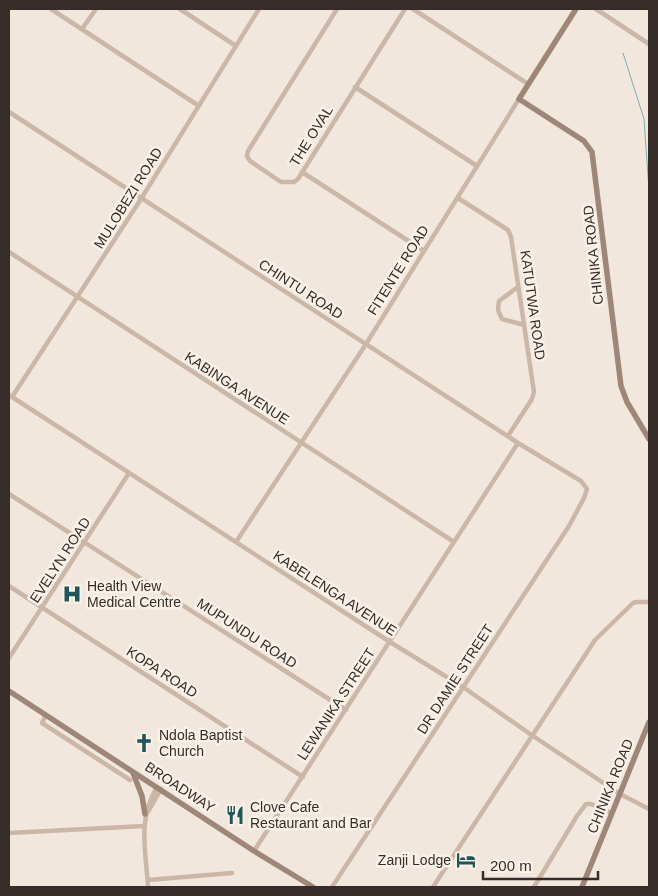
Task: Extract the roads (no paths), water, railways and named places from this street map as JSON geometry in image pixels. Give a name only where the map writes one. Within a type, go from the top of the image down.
[{"type":"main road","name":"FITENTE ROAD","points":[[519,99],[576,9]]},
{"type":"main road","name":"CHINIKA ROAD","points":[[519,99],[584,141],[592,152],[621,386],[627,402],[649,439]]},
{"type":"main road","name":"BROADWAY","points":[[9,691],[254,851],[313,887]]},
{"type":"main road","name":"CHINIKA ROAD","points":[[582,887],[649,722]]},
{"type":"main road","points":[[132,771],[140,787],[145,816]]},
{"type":"street","points":[[51,9],[199,106]]},
{"type":"street","points":[[82,29],[96,9]]},
{"type":"street","points":[[180,9],[236,46]]},
{"type":"street","name":"MULOBEZI ROAD","points":[[11,396],[141,199],[259,9]]},
{"type":"street","name":"THE OVAL","points":[[337,9],[248,151],[247,156],[250,160],[281,182],[294,182],[302,172],[405,9]]},
{"type":"street","points":[[413,9],[528,84]]},
{"type":"street","points":[[596,9],[649,44]]},
{"type":"street","points":[[355,87],[477,166]]},
{"type":"street","name":"FITENTE ROAD","points":[[236,542],[366,344],[519,99]]},
{"type":"street","name":"CHINTU ROAD","points":[[9,112],[518,443],[582,481]]},
{"type":"street","points":[[302,172],[424,251]]},
{"type":"street","name":"KATUTWA ROAD","points":[[458,198],[504,227],[510,233],[534,392],[532,399],[508,436]]},
{"type":"street","name":"KABINGA AVENUE","points":[[9,252],[454,542]]},
{"type":"street","points":[[518,286],[499,301],[498,310],[502,319],[524,325]]},
{"type":"street","name":"KABELENGA AVENUE","points":[[11,396],[390,642],[463,686],[532,736],[620,794],[649,809]]},
{"type":"street","name":"LEWANIKA STREET","points":[[254,851],[518,443]]},
{"type":"street","name":"EVELYN ROAD","points":[[9,658],[129,473]]},
{"type":"street","name":"DR DAMIE STREET","points":[[332,887],[569,526],[586,494],[582,481]]},
{"type":"street","name":"MUPUNDU ROAD","points":[[9,494],[346,710]]},
{"type":"street","name":"KOPA ROAD","points":[[9,586],[303,777]]},
{"type":"street","points":[[433,887],[597,637],[632,603],[649,602]]},
{"type":"street","points":[[46,715],[42,723],[130,780]]},
{"type":"street","points":[[72,742],[76,735]]},
{"type":"street","points":[[148,887],[145,816],[159,788]]},
{"type":"street","points":[[534,887],[586,804],[591,804],[612,814]]},
{"type":"street","points":[[9,834],[144,826]]},
{"type":"street","points":[[148,880],[232,873]]},
{"type":"waterway","points":[[623,53],[644,119],[649,190]]},
{"type":"place","name":"Health View Medical Centre","points":[[72,594]]},
{"type":"place","name":"Ndola Baptist Church","points":[[144,743]]},
{"type":"place","name":"Clove Cafe Restaurant and Bar","points":[[235,815]]},
{"type":"place","name":"Zanji Lodge","points":[[466,860]]}]
